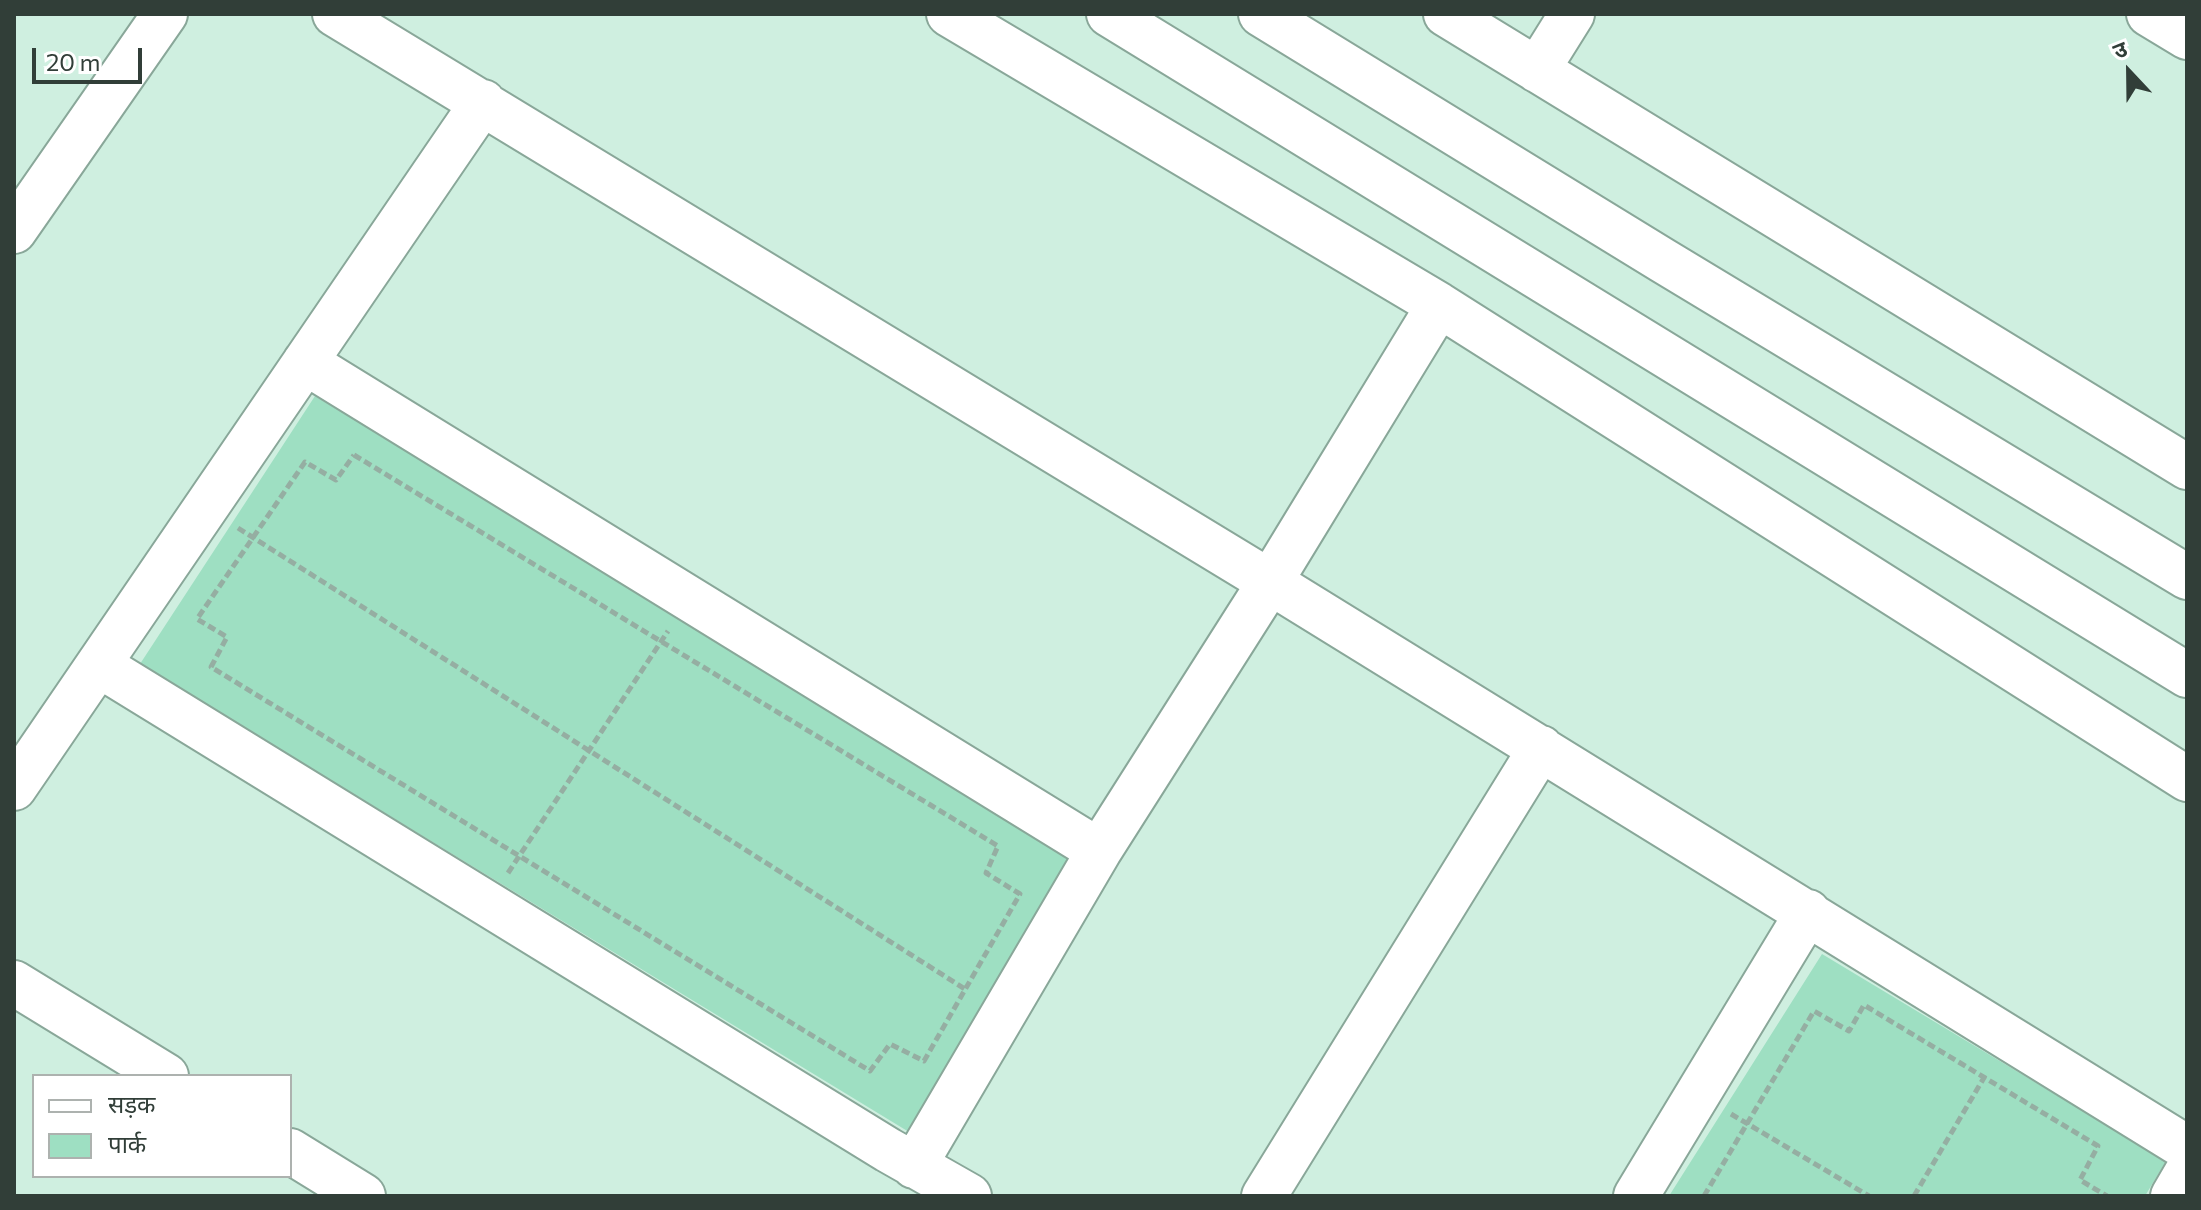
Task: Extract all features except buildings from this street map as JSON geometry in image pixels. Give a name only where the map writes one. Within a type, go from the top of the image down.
[{"type":"street","points":[[14,231],[165,14]]},
{"type":"street","points":[[335,14],[1270,582],[2187,1148]]},
{"type":"street","points":[[949,14],[1439,305],[2187,779]]},
{"type":"street","points":[[1109,14],[2187,675]]},
{"type":"street","points":[[1261,14],[1675,269],[2187,577]]},
{"type":"street","points":[[1446,14],[2187,467]]},
{"type":"street","points":[[1537,70],[1572,14]]},
{"type":"street","points":[[2149,14],[2187,37]]},
{"type":"street","points":[[14,788],[483,102]]},
{"type":"street","points":[[914,1166],[1099,851],[1270,582],[1439,305]]},
{"type":"street","points":[[305,362],[1099,851]]},
{"type":"street","points":[[99,665],[914,1166],[969,1196]]},
{"type":"street","points":[[1264,1196],[1541,748]]},
{"type":"street","points":[[1636,1196],[1808,912]]},
{"type":"street","points":[[14,983],[163,1074]]},
{"type":"street","points":[[292,1152],[363,1196]]},
{"type":"street","points":[[2173,1196],[2187,1172]]},
{"type":"path","points":[[354,455],[998,846],[986,873],[1020,894],[924,1061],[890,1044],[870,1071],[211,667],[227,637],[197,619],[253,537],[305,462],[336,480],[354,455]]},
{"type":"path","points":[[206,508],[1004,1013]]},
{"type":"path","points":[[488,904],[690,599]]},
{"type":"path","points":[[1704,1196],[1814,1011],[1849,1031],[1864,1005],[2098,1146],[2080,1180],[2107,1196]]},
{"type":"path","points":[[1914,1196],[2008,1037]]},
{"type":"path","points":[[1699,1095],[1869,1196]]},
{"type":"green space","points":[[315,396],[1074,852],[909,1132],[140,664]]},
{"type":"green space","points":[[1822,954],[2166,1161],[2145,1196],[1669,1196]]}]
